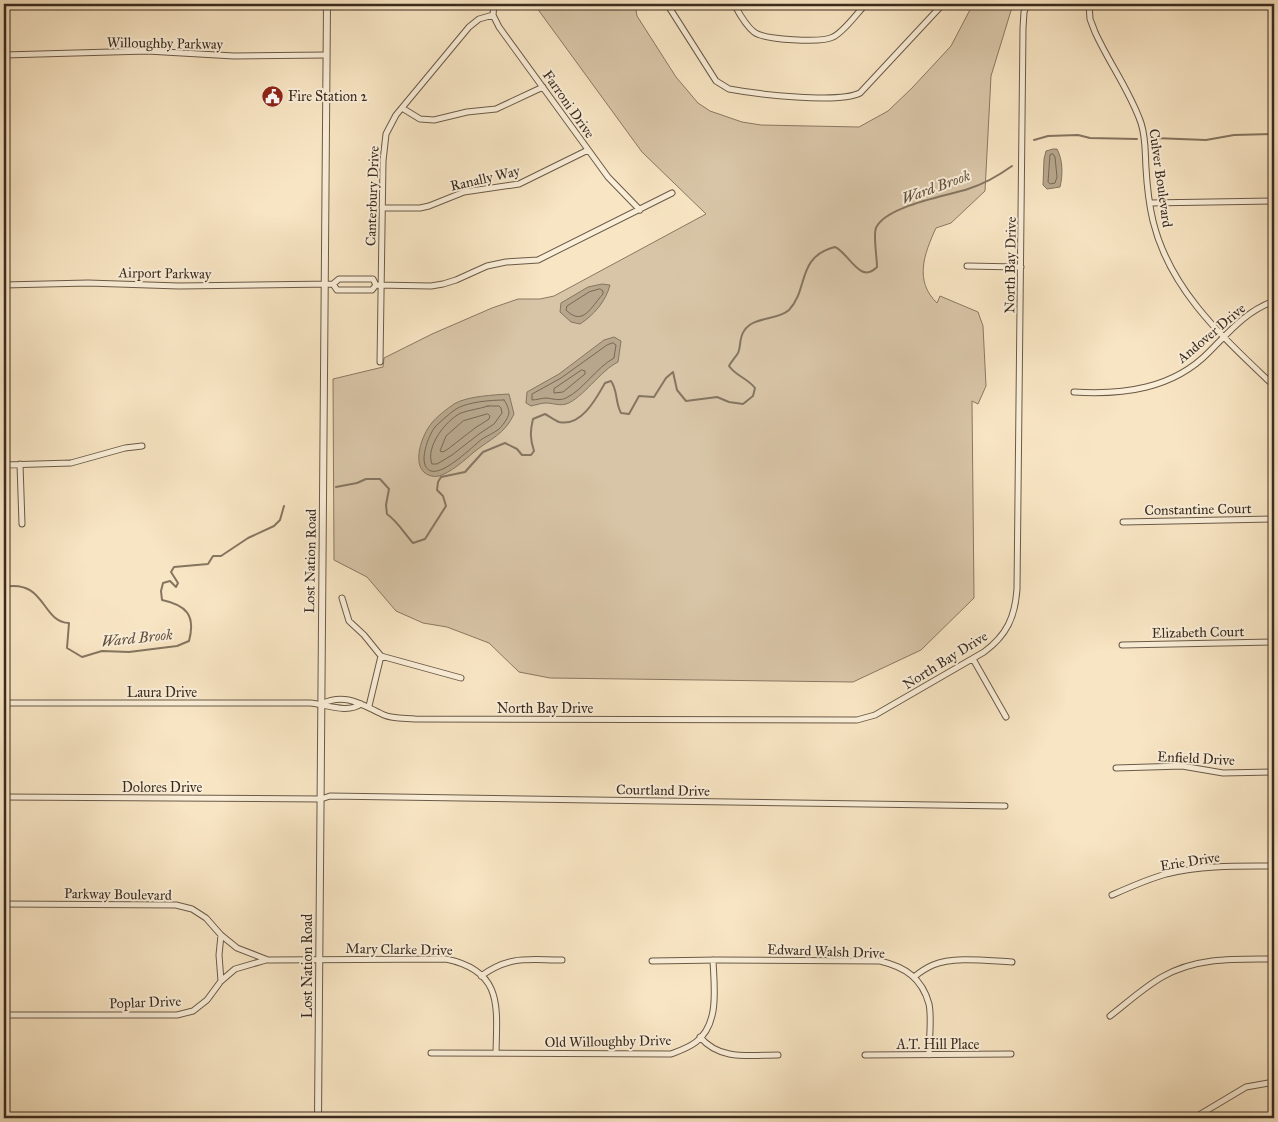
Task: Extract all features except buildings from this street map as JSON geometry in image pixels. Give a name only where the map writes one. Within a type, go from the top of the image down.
[{"type":"street","name":"Lost Nation Road","points":[[318,1118],[321,704],[329,284],[327,4]]},
{"type":"street","name":"Farroni Drive","points":[[494,4],[494,15],[499,27],[612,182],[640,210]]},
{"type":"street","points":[[667,4],[711,73],[722,86],[739,91],[779,96],[841,97],[860,93],[943,4]]},
{"type":"street","points":[[734,4],[756,34],[763,37],[791,40],[835,37],[866,4]]},
{"type":"street","name":"North Bay Drive","points":[[321,704],[331,707],[356,707],[361,704],[369,706],[386,716],[415,719],[857,720],[875,715],[996,644],[1010,624],[1015,609],[1017,589],[1023,28],[1024,12],[1027,4]]},
{"type":"street","name":"Culver Boulevard","points":[[1089,4],[1089,14],[1095,32],[1142,125],[1150,203],[1159,240],[1171,268],[1192,301],[1223,336],[1274,386]]},
{"type":"street","name":"Canterbury Drive","points":[[380,362],[378,285],[384,140],[390,126],[402,108],[469,27],[484,17],[494,15]]},
{"type":"street","name":"Willoughby Parkway","points":[[4,55],[146,51],[234,56],[326,55]]},
{"type":"street","points":[[402,108],[420,119],[430,121],[467,112],[496,109],[543,87]]},
{"type":"street","name":"Ranally Way","points":[[382,208],[420,208],[464,192],[519,184],[588,150]]},
{"type":"street","points":[[378,285],[372,279],[339,279],[329,284],[337,290],[372,290],[378,285],[431,286],[456,280],[487,266],[506,262],[538,260],[672,193]]},
{"type":"street","points":[[1150,203],[1274,201]]},
{"type":"street","points":[[967,266],[1021,267]]},
{"type":"street","name":"Airport Parkway","points":[[4,286],[88,283],[179,286],[329,284]]},
{"type":"street","name":"Andover Drive","points":[[1074,392],[1126,392],[1151,386],[1174,377],[1194,365],[1210,352],[1223,336],[1256,310],[1274,301]]},
{"type":"street","points":[[4,465],[71,463],[125,448],[142,446]]},
{"type":"street","points":[[20,464],[22,524]]},
{"type":"street","name":"Constantine Court","points":[[1122,522],[1274,519]]},
{"type":"street","points":[[342,598],[349,621],[364,635],[380,656],[461,678]]},
{"type":"street","name":"Elizabeth Court","points":[[1122,644],[1274,642]]},
{"type":"street","points":[[369,706],[380,656]]},
{"type":"street","points":[[973,659],[1006,717]]},
{"type":"street","name":"Laura Drive","points":[[4,703],[321,704]]},
{"type":"street","name":"Enfield Drive","points":[[1116,768],[1182,766],[1223,772],[1274,772]]},
{"type":"street","name":"Courtland Drive","points":[[321,799],[330,796],[1004,806]]},
{"type":"street","name":"Dolores Drive","points":[[4,797],[321,799]]},
{"type":"street","name":"Erie Drive","points":[[1112,895],[1148,880],[1188,869],[1216,866],[1274,866]]},
{"type":"street","name":"Parkway Boulevard","points":[[4,904],[176,905],[192,908],[206,918],[221,935],[237,948],[268,960],[319,959]]},
{"type":"street","points":[[221,935],[219,955],[221,981]]},
{"type":"street","name":"Mary Clarke Drive","points":[[319,959],[446,959],[462,962],[481,976],[493,990],[497,1004],[496,1053]]},
{"type":"street","points":[[1110,1016],[1159,979],[1187,966],[1222,960],[1274,959]]},
{"type":"street","name":"Poplar Drive","points":[[4,1015],[177,1015],[193,1011],[207,1000],[221,981],[235,969],[268,960]]},
{"type":"street","points":[[481,976],[495,966],[507,961],[562,960]]},
{"type":"street","name":"Old Willoughby Drive","points":[[431,1053],[671,1054],[687,1048],[700,1038],[706,1030],[713,1014],[714,960]]},
{"type":"street","name":"Edward Walsh Drive","points":[[652,961],[880,961],[898,965],[914,977],[923,990],[929,1005],[929,1055]]},
{"type":"street","points":[[914,977],[926,968],[950,961],[1012,962]]},
{"type":"street","points":[[700,1038],[714,1050],[729,1055],[778,1055]]},
{"type":"street","name":"A.T. Hill Place","points":[[865,1055],[1011,1054]]},
{"type":"street","points":[[1194,1118],[1246,1087],[1274,1082]]},
{"type":"shaded area","points":[[534,4],[635,4],[637,16],[676,77],[698,103],[710,111],[742,122],[761,125],[859,127],[888,111],[951,46],[973,4],[1013,4],[991,76],[985,191],[951,223],[936,228],[923,267],[925,286],[937,303],[940,296],[978,312],[983,326],[986,386],[978,404],[972,401],[974,598],[921,650],[853,682],[550,678],[519,672],[489,643],[447,627],[423,623],[396,611],[367,577],[334,560],[333,379],[383,367],[384,358],[432,334],[492,308],[518,299],[540,299],[554,296],[706,214],[642,152]]},
{"type":"water","points":[[1057,149],[1060,158],[1062,168],[1061,182],[1060,187],[1047,189],[1043,185],[1044,159],[1046,151]]},
{"type":"water","points":[[602,284],[610,285],[606,297],[595,312],[580,324],[571,322],[560,312],[561,303],[588,287]]},
{"type":"water","points":[[614,337],[621,341],[618,362],[605,371],[572,401],[563,405],[546,403],[531,406],[526,403],[527,392],[559,374],[604,340]]},
{"type":"water","points":[[509,394],[514,414],[506,427],[497,436],[448,472],[439,476],[430,476],[425,473],[419,463],[420,449],[424,435],[436,419],[459,401],[481,396]]},
{"type":"waterway","name":"Ward Brook","points":[[1154,138],[1206,140],[1234,135],[1274,134]]},
{"type":"waterway","name":"Ward Brook","points":[[1034,140],[1048,136],[1078,135],[1090,138],[1137,139]]},
{"type":"waterway","name":"Ward Brook","points":[[336,487],[357,483],[366,479],[380,479],[389,489],[386,505],[387,514],[398,524],[413,543],[425,539],[446,506],[443,496],[437,490],[441,477],[465,472],[483,452],[505,443],[517,449],[522,455],[531,455],[534,451],[531,435],[533,419],[545,414],[559,422],[574,420],[587,410],[605,383],[611,381],[621,413],[629,414],[639,396],[654,397],[666,378],[673,372],[677,390],[686,401],[717,397],[729,402],[743,404],[753,396],[755,388],[729,366],[738,353],[742,334],[753,323],[778,316],[789,310],[795,302],[805,274],[814,258],[835,247],[860,270],[871,272],[877,267],[875,231],[882,220],[904,208],[980,185],[1012,166]]},
{"type":"waterway","name":"Ward Brook","points":[[4,587],[18,586],[28,589],[36,595],[53,616],[60,621],[69,623],[67,648],[82,657],[102,651],[129,652],[177,646],[189,641],[191,624],[190,618],[183,608],[162,600],[161,591],[163,583],[170,581],[176,587],[178,583],[171,572],[174,567],[208,564],[213,556],[221,556],[248,538],[274,526],[280,520],[284,506]]},
{"type":"place","name":"Fire Station 2","points":[[272,96]]}]
